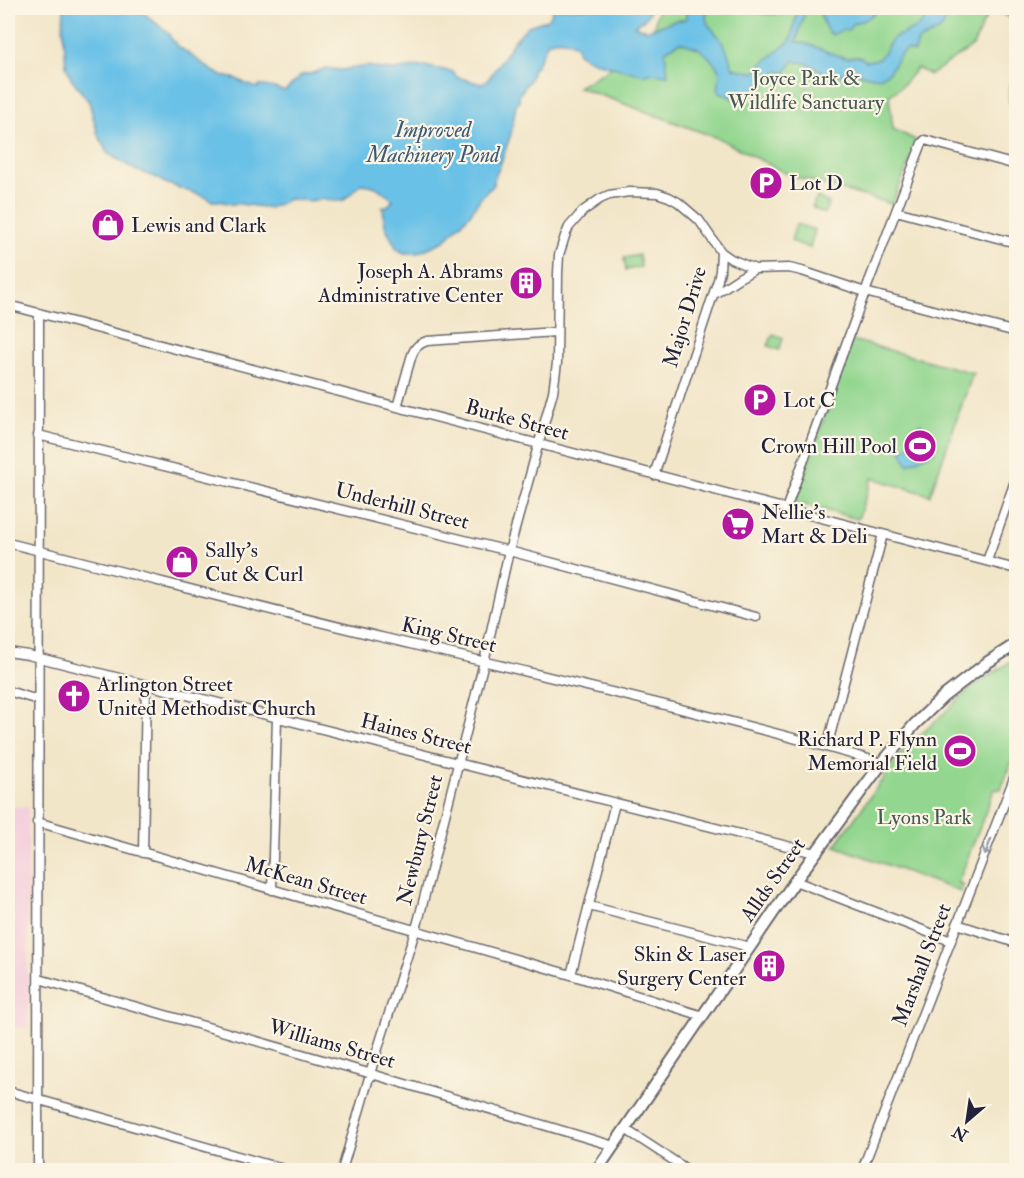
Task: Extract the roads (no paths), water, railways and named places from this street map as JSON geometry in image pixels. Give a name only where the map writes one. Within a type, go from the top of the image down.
[{"type":"street","points":[[786,509],[922,143],[925,140],[1017,165]]},
{"type":"street","name":"Major Drive","points":[[538,444],[553,392],[557,363],[558,274],[561,245],[569,227],[583,211],[609,195],[637,191],[657,193],[678,202],[698,219],[721,252],[720,271],[713,295],[654,475]]},
{"type":"street","points":[[896,211],[1017,243]]},
{"type":"street","points":[[721,252],[755,269],[796,269],[865,292],[1017,332]]},
{"type":"street","points":[[713,295],[755,269]]},
{"type":"street","name":"Burke Street","points":[[8,305],[1017,569]]},
{"type":"street","points":[[38,1170],[39,313]]},
{"type":"street","points":[[397,408],[413,351],[420,344],[427,341],[556,332]]},
{"type":"street","name":"Underhill Street","points":[[38,435],[509,551],[756,617]]},
{"type":"street","name":"Newbury Street","points":[[342,1170],[416,931],[484,662],[509,551],[538,444]]},
{"type":"street","points":[[987,561],[1017,478]]},
{"type":"street","points":[[827,747],[883,534]]},
{"type":"street","name":"King Street","points":[[8,543],[827,747],[882,763]]},
{"type":"street","name":"Allds Street","points":[[597,1170],[795,881],[882,763],[915,724],[944,696],[988,662],[1017,644]]},
{"type":"street","name":"Haines Street","points":[[8,652],[816,852]]},
{"type":"street","points":[[143,853],[146,686]]},
{"type":"street","points":[[8,691],[38,700]]},
{"type":"street","points":[[272,890],[277,718]]},
{"type":"street","name":"Marshall Street","points":[[862,1170],[1017,773]]},
{"type":"street","points":[[571,975],[615,803]]},
{"type":"street","name":"McKean Street","points":[[37,822],[571,975],[703,1016]]},
{"type":"street","points":[[795,881],[951,941]]},
{"type":"street","points":[[589,906],[750,947]]},
{"type":"street","points":[[957,924],[1017,943]]},
{"type":"street","name":"Williams Street","points":[[39,979],[614,1146]]},
{"type":"street","points":[[8,1091],[258,1167],[287,1170]]},
{"type":"street","points":[[625,1129],[688,1170]]},
{"type":"water","name":"Improved Machinery Pond","points":[[64,8],[138,8],[169,34],[178,46],[213,71],[257,88],[264,86],[283,91],[302,75],[326,68],[340,70],[368,66],[393,70],[424,66],[453,72],[457,77],[481,84],[488,80],[514,41],[528,26],[546,20],[553,8],[652,8],[645,19],[634,26],[648,30],[686,19],[686,8],[710,8],[706,16],[707,23],[726,48],[733,68],[755,73],[763,63],[791,40],[797,8],[806,8],[796,42],[846,58],[860,57],[866,61],[879,59],[893,38],[918,27],[924,21],[927,8],[945,8],[946,16],[943,27],[918,41],[915,52],[906,50],[902,53],[886,74],[873,77],[856,73],[826,74],[806,63],[793,61],[785,73],[779,71],[764,85],[749,92],[742,100],[736,100],[720,92],[718,89],[720,74],[709,57],[698,48],[680,42],[665,52],[668,75],[648,73],[644,75],[593,61],[578,53],[576,45],[569,41],[548,42],[531,71],[530,79],[519,95],[511,134],[494,179],[494,185],[444,241],[417,253],[404,253],[397,249],[385,226],[383,207],[388,206],[393,200],[371,186],[361,184],[344,200],[338,201],[289,199],[270,208],[232,204],[212,201],[163,182],[135,170],[107,153],[98,135],[89,102],[71,78],[66,66]]},
{"type":"water","points":[[748,8],[789,8],[785,14],[770,14]]},
{"type":"water","points":[[818,8],[880,8],[865,20],[854,23],[848,31],[844,29],[832,35],[825,26]]},
{"type":"water","name":"Crown Hill Pool","points":[[921,423],[934,452],[908,464],[901,450],[915,443],[909,429]]},
{"type":"place","name":"Lot D","points":[[766,183]]},
{"type":"place","name":"Lewis and Clark","points":[[108,225]]},
{"type":"place","name":"Joseph A. Abrams Administrative Center","points":[[526,283]]},
{"type":"place","name":"Lot C","points":[[760,400]]},
{"type":"place","name":"Crown Hill Pool","points":[[920,446]]},
{"type":"place","name":"Nellie's Mart & Deli","points":[[738,524]]},
{"type":"place","name":"Sally's Cut & Curl","points":[[182,562]]},
{"type":"place","name":"Arlington Street United Methodist Church","points":[[74,696]]},
{"type":"place","name":"Richard P. Flynn Memorial Field","points":[[960,751]]},
{"type":"place","name":"Skin & Laser Surgery Center","points":[[769,966]]},
{"type":"park label","name":"Joyce Park & Wildlife Sanctuary","points":[[806,90]]},
{"type":"park label","name":"Lyons Park","points":[[924,817]]}]
